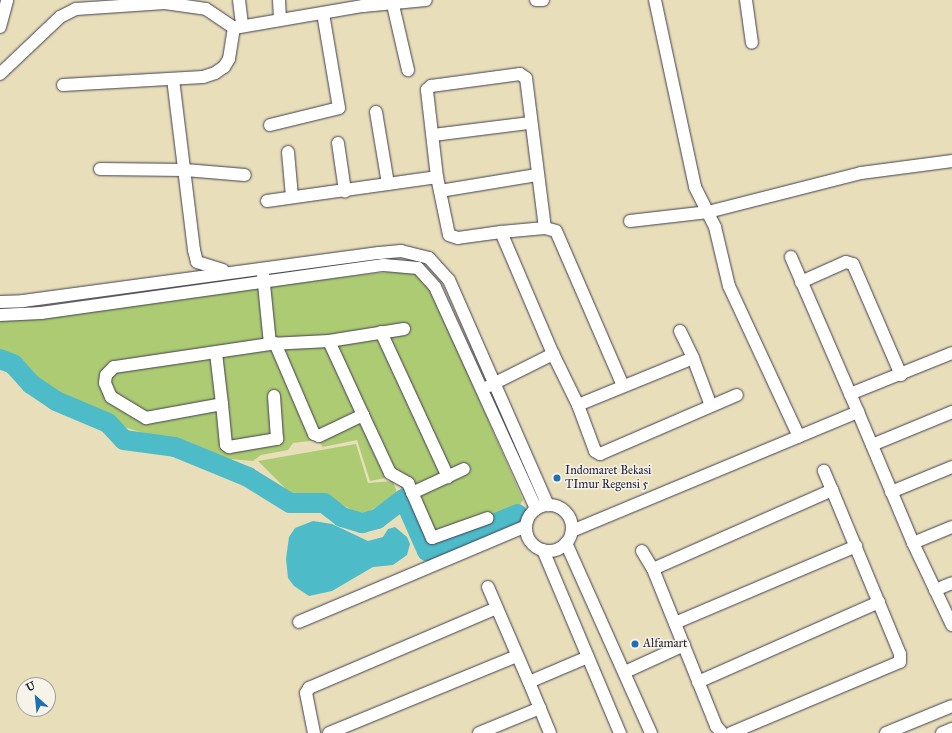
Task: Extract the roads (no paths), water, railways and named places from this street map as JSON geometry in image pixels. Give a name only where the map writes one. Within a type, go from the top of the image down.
[{"type":"street","points":[[0,27],[7,0]]},
{"type":"street","points":[[64,85],[203,77],[224,67],[232,50],[238,27],[239,0]]},
{"type":"street","points":[[279,0],[280,18]]},
{"type":"street","points":[[0,74],[60,17],[76,9],[172,4],[206,9],[238,27],[280,18],[323,13],[363,6],[393,5],[426,0]]},
{"type":"street","points":[[536,0],[543,0]]},
{"type":"street","points":[[655,0],[695,188],[716,227],[729,286],[799,437]]},
{"type":"street","points":[[746,0],[752,43]]},
{"type":"street","points":[[393,5],[408,70]]},
{"type":"street","points":[[270,125],[339,108],[323,13]]},
{"type":"street","points":[[545,228],[530,123],[526,78],[520,74],[431,86],[427,90],[437,177],[447,231],[452,238],[545,228],[556,231],[623,386]]},
{"type":"street","points":[[173,79],[197,262],[232,272]]},
{"type":"street","points":[[376,112],[388,184]]},
{"type":"street","points":[[433,135],[530,123]]},
{"type":"street","points":[[338,143],[345,191]]},
{"type":"street","points":[[288,152],[292,197]]},
{"type":"street","points":[[630,221],[708,212],[861,173],[952,161]]},
{"type":"street","points":[[100,169],[185,170],[245,175]]},
{"type":"street","points":[[440,191],[537,175]]},
{"type":"street","points":[[267,200],[345,191],[437,177]]},
{"type":"street","points":[[501,232],[553,354],[578,405],[596,451],[600,454],[737,395]]},
{"type":"street","points":[[0,302],[23,301],[232,272],[401,251],[429,258],[449,280],[496,382],[548,505]]},
{"type":"street","points":[[791,257],[913,543],[952,625]]},
{"type":"street","points":[[801,282],[846,262],[853,264],[901,375]]},
{"type":"street","points":[[0,315],[25,315],[384,265],[418,268],[435,287],[536,509]]},
{"type":"street","points":[[262,269],[273,343],[314,434],[326,434],[363,415]]},
{"type":"street","points":[[23,301],[25,315]]},
{"type":"street","points":[[222,404],[146,418],[111,397],[105,383],[106,375],[114,367],[216,353],[273,343],[329,341],[404,329]]},
{"type":"street","points":[[680,331],[693,358],[711,406]]},
{"type":"street","points":[[381,332],[448,477]]},
{"type":"street","points":[[329,341],[390,473],[405,479],[432,538],[488,518]]},
{"type":"street","points":[[216,353],[226,445],[257,443],[278,438],[274,396]]},
{"type":"street","points":[[850,394],[901,375],[952,353]]},
{"type":"street","points":[[482,389],[553,354]]},
{"type":"street","points":[[578,405],[693,358]]},
{"type":"street","points":[[543,550],[556,550],[566,542],[572,531],[858,412]]},
{"type":"street","points":[[872,445],[952,412]]},
{"type":"street","points":[[891,492],[952,467]]},
{"type":"street","points":[[412,493],[464,469]]},
{"type":"street","points":[[731,733],[900,662],[900,654],[824,471]]},
{"type":"street","points":[[653,569],[832,490]]},
{"type":"street","points":[[299,622],[526,526],[536,509],[548,505],[566,513],[572,531]]},
{"type":"street","points":[[526,526],[528,538],[543,550],[620,733]]},
{"type":"street","points":[[913,543],[952,527]]},
{"type":"street","points":[[566,542],[626,672],[651,733]]},
{"type":"street","points":[[675,623],[856,546]]},
{"type":"street","points":[[642,551],[653,569],[716,726],[722,733]]},
{"type":"street","points":[[935,590],[952,583]]},
{"type":"street","points":[[488,587],[550,733]]},
{"type":"street","points":[[698,682],[879,602]]},
{"type":"street","points":[[314,733],[306,693],[309,688],[497,608]]},
{"type":"street","points":[[626,672],[684,645]]},
{"type":"street","points":[[329,733],[517,656]]},
{"type":"street","points":[[529,682],[588,657]]},
{"type":"street","points":[[886,733],[952,706]]},
{"type":"street","points":[[479,733],[540,708]]},
{"type":"street","points":[[942,733],[952,729]]},
{"type":"water","points":[[313,521],[332,524],[368,541],[383,537],[388,529],[395,527],[407,537],[410,544],[407,555],[393,565],[373,567],[332,591],[309,596],[294,586],[288,578],[286,559],[289,537],[295,528]]},
{"type":"waterway","points":[[0,359],[13,364],[31,384],[56,401],[108,423],[124,440],[175,447],[248,477],[290,503],[324,503],[342,517],[362,523],[377,519],[404,499],[427,551],[518,514]]},
{"type":"place","name":"Indomaret Bekasi TImur Regensi 5","points":[[557,478]]},
{"type":"place","name":"Alfamart","points":[[635,644]]}]
